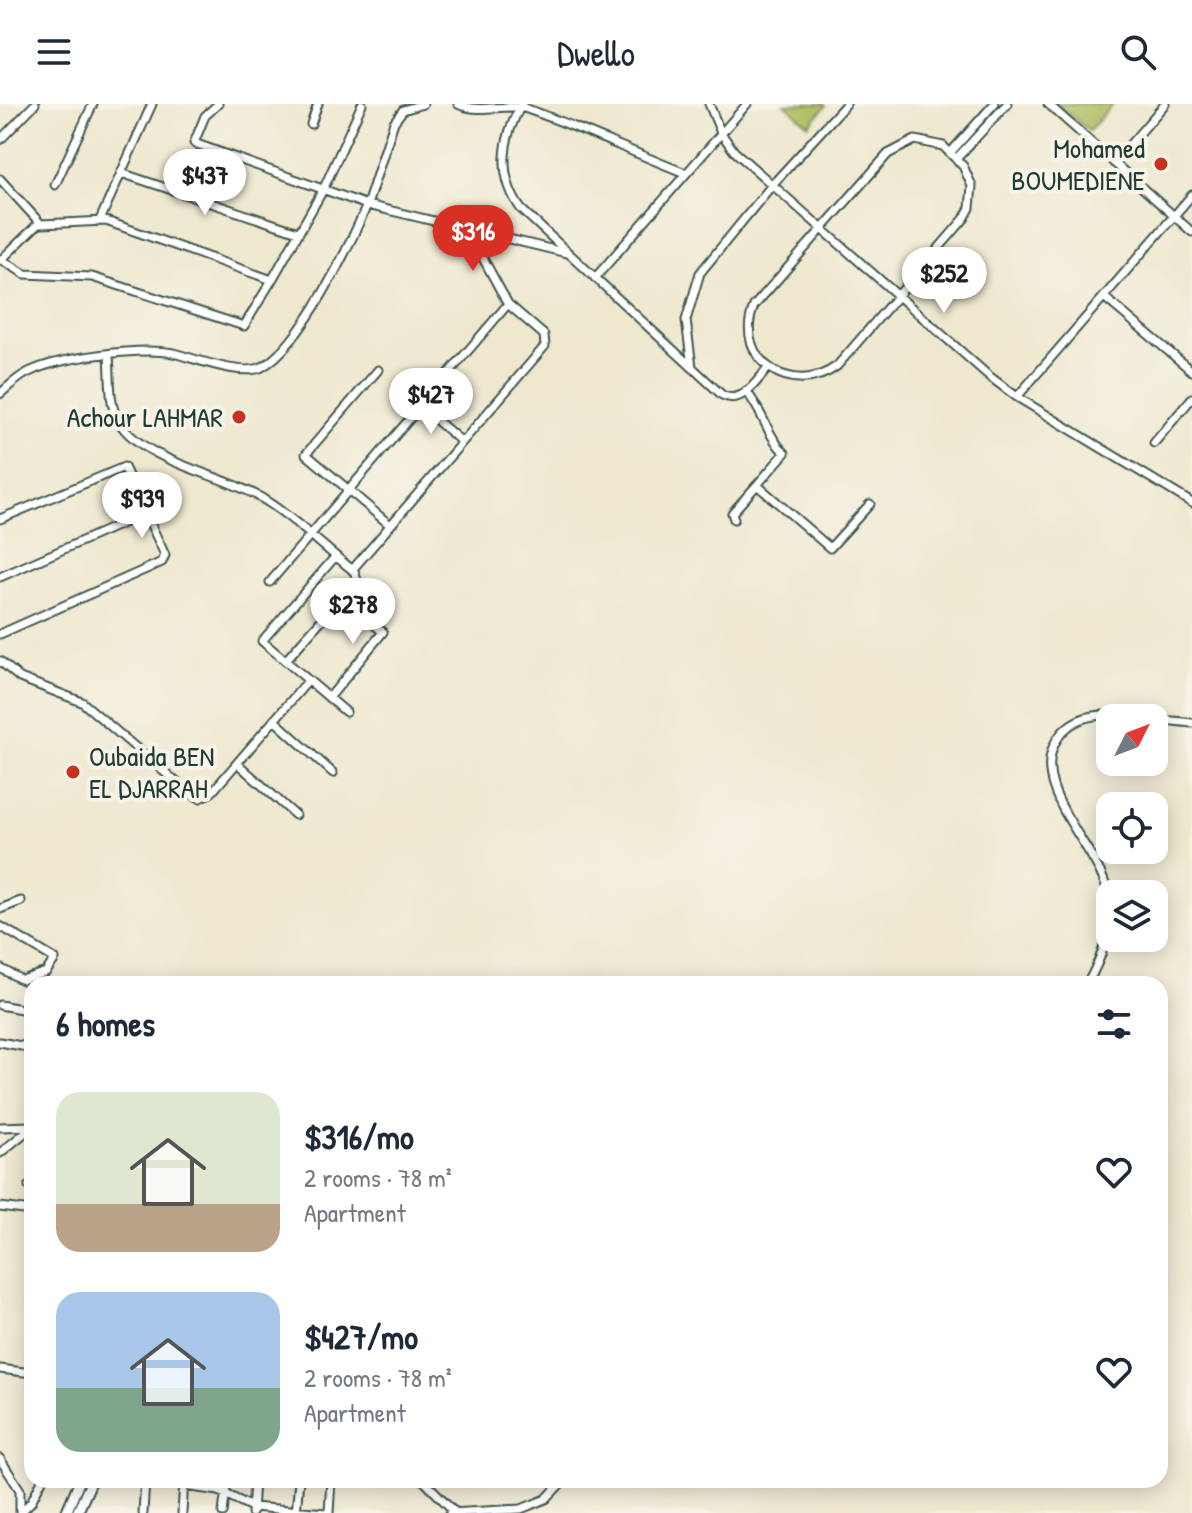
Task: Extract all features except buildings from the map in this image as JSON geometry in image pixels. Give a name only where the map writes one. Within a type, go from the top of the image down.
[{"type":"main road","points":[[66,1513],[77,1488]]},
{"type":"main road","points":[[77,1513],[88,1488]]},
{"type":"street","points":[[0,140],[35,104]]},
{"type":"street","points":[[55,185],[93,104]]},
{"type":"street","points":[[100,220],[152,104]]},
{"type":"street","points":[[218,104],[205,116],[194,143],[367,205],[569,253]]},
{"type":"street","points":[[311,124],[318,104]]},
{"type":"street","points":[[39,223],[1,260],[25,274],[104,280],[244,326],[323,190],[362,104]]},
{"type":"street","points":[[0,394],[16,379],[39,368],[109,356],[169,353],[243,370],[258,369],[283,347],[311,311],[349,249],[394,122],[403,110],[423,104]]},
{"type":"street","points":[[458,104],[477,109],[491,104],[522,105],[685,173]]},
{"type":"street","points":[[709,104],[721,133],[734,151],[1017,397],[1192,503]]},
{"type":"street","points":[[595,278],[747,104]]},
{"type":"street","points":[[692,367],[686,320],[693,289],[709,259],[846,104]]},
{"type":"street","points":[[954,155],[994,104]]},
{"type":"street","points":[[954,155],[1007,104]]},
{"type":"street","points":[[1048,104],[1192,232]]},
{"type":"street","points":[[1114,163],[1165,104]]},
{"type":"street","points":[[522,105],[507,136],[508,189],[521,209],[727,398],[739,398],[769,367]]},
{"type":"street","points":[[915,140],[932,141],[954,155],[972,186],[970,208],[899,296],[826,374],[793,379],[769,367],[752,343],[749,318],[763,295],[896,147],[915,140]]},
{"type":"street","points":[[121,173],[298,232]]},
{"type":"street","points":[[0,179],[39,223],[53,225],[100,220],[272,280]]},
{"type":"street","points":[[1017,397],[1192,195]]},
{"type":"street","points":[[352,570],[547,343],[544,335],[508,304],[466,227]]},
{"type":"street","points":[[1104,297],[1192,371]]},
{"type":"street","points":[[270,582],[508,304]]},
{"type":"street","points":[[109,356],[117,420],[134,438],[228,485],[262,497],[352,570],[357,580],[285,661]]},
{"type":"street","points":[[378,370],[306,454],[390,525]]},
{"type":"street","points":[[746,391],[762,411],[769,431],[785,453]]},
{"type":"street","points":[[1154,443],[1192,398]]},
{"type":"street","points":[[420,406],[462,442]]},
{"type":"street","points":[[734,519],[732,513],[793,444]]},
{"type":"street","points":[[0,519],[121,467],[129,474],[165,555],[162,562],[0,634]]},
{"type":"street","points":[[757,485],[830,548],[870,504]]},
{"type":"street","points":[[0,577],[146,513]]},
{"type":"street","points":[[335,557],[262,641],[346,712]]},
{"type":"street","points":[[329,698],[383,632],[342,597]]},
{"type":"street","points":[[0,661],[20,678],[82,702],[195,798],[212,792],[308,681]]},
{"type":"street","points":[[1091,976],[1104,949],[1110,912],[1107,892],[1097,862],[1053,787],[1049,760],[1058,737],[1077,720],[1096,717]]},
{"type":"street","points":[[274,720],[333,773]]},
{"type":"street","points":[[1168,720],[1192,723]]},
{"type":"street","points":[[237,763],[295,815]]},
{"type":"street","points":[[0,909],[21,901]]},
{"type":"street","points":[[0,926],[55,959],[46,972],[34,976]]},
{"type":"street","points":[[0,968],[24,979]]},
{"type":"street","points":[[0,1005],[24,1010]]},
{"type":"street","points":[[0,1042],[24,1046]]},
{"type":"street","points":[[0,1127],[24,1126]]},
{"type":"street","points":[[11,1127],[19,1139]]},
{"type":"street","points":[[0,1153],[24,1134]]},
{"type":"street","points":[[0,1207],[24,1210]]},
{"type":"street","points":[[0,1369],[24,1372]]},
{"type":"street","points":[[0,1459],[20,1490],[20,1513],[31,1502],[38,1488]]},
{"type":"street","points":[[143,1513],[145,1488]]},
{"type":"street","points":[[182,1513],[184,1488]]},
{"type":"street","points":[[203,1488],[225,1494],[252,1510],[328,1513],[330,1488]]},
{"type":"street","points":[[223,1513],[226,1488]]},
{"type":"street","points":[[252,1510],[253,1488]]},
{"type":"street","points":[[296,1512],[298,1488]]},
{"type":"street","points":[[430,1488],[453,1512],[521,1509],[546,1499],[556,1488]]},
{"type":"green space","points":[[785,104],[824,104],[826,106],[809,125]]},
{"type":"green space","points":[[1056,104],[1113,104],[1089,131]]},
{"type":"place","name":"Mohamed BOUMEDIENE","points":[[1161,164]]},
{"type":"place","name":"Achour LAHMAR","points":[[239,417]]},
{"type":"place","name":"Oubaida BEN EL DJARRAH","points":[[73,772]]}]
